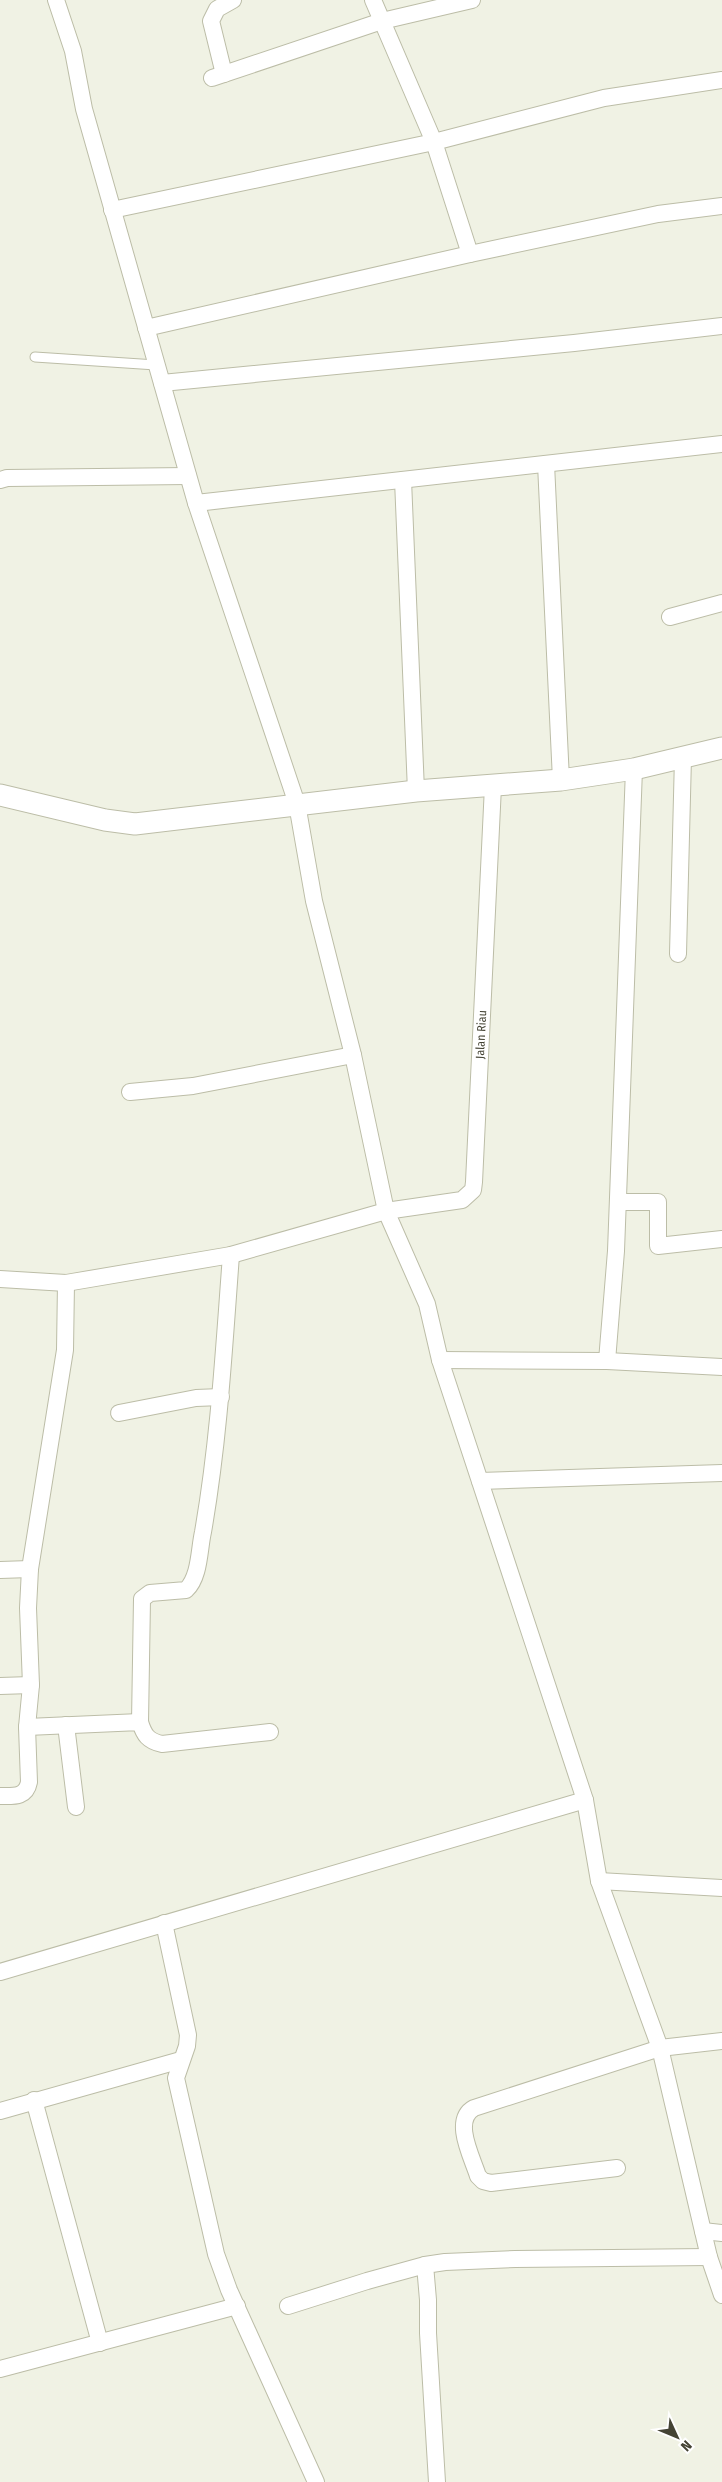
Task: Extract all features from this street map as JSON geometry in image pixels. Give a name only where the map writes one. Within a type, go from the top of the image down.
[{"type":"street","points":[[56,0],[73,51],[84,108],[196,503],[297,804],[316,909],[353,1055],[386,1211],[427,1304],[440,1360],[586,1800],[599,1881],[660,2048],[709,2257],[722,2295]]},
{"type":"street","points":[[233,0],[217,9],[211,21],[218,76],[382,21],[472,0]]},
{"type":"street","points":[[373,0],[434,142],[470,254]]},
{"type":"street","points":[[112,210],[434,142],[604,98],[722,80]]},
{"type":"street","points":[[146,328],[470,254],[658,214],[722,206]]},
{"type":"street","points":[[162,383],[574,343],[722,326]]},
{"type":"street","points":[[196,503],[722,444]]},
{"type":"street","points":[[546,464],[561,780]]},
{"type":"street","points":[[0,480],[7,478],[188,476]]},
{"type":"street","points":[[403,480],[416,791]]},
{"type":"street","points":[[670,617],[722,603]]},
{"type":"street","points":[[0,795],[105,820],[136,824],[416,791],[561,780],[634,769],[722,748]]},
{"type":"street","points":[[678,954],[683,758]]},
{"type":"street","points":[[608,1361],[618,1202],[634,769]]},
{"type":"street","name":"Jalan Riau","points":[[0,1279],[66,1283],[231,1255],[386,1211],[462,1200],[473,1190],[493,786]]},
{"type":"street","points":[[130,1092],[193,1086],[353,1055]]},
{"type":"street","points":[[618,1202],[658,1202],[658,1246],[722,1239]]},
{"type":"street","points":[[231,1255],[221,1397],[212,1480],[193,1582],[186,1590],[150,1593],[142,1599],[140,1722],[144,1733],[150,1740],[162,1744],[270,1732]]},
{"type":"street","points":[[0,1796],[18,1796],[25,1792],[28,1786],[27,1727],[31,1685],[28,1616],[30,1569],[65,1350],[66,1283]]},
{"type":"street","points":[[440,1360],[608,1361],[722,1366]]},
{"type":"street","points":[[119,1413],[196,1398],[221,1397]]},
{"type":"street","points":[[480,1481],[722,1473]]},
{"type":"street","points":[[0,1570],[30,1569]]},
{"type":"street","points":[[0,1686],[31,1685]]},
{"type":"street","points":[[27,1727],[140,1722]]},
{"type":"street","points":[[66,1725],[76,1807]]},
{"type":"street","points":[[0,1972],[64,1955],[164,1923],[586,1800]]},
{"type":"street","points":[[599,1881],[722,1888]]},
{"type":"street","points":[[164,1923],[188,2035],[187,2046],[176,2078],[216,2254],[237,2306],[316,2482]]},
{"type":"street","points":[[617,2168],[491,2183],[483,2181],[478,2176],[464,2129],[464,2119],[468,2112],[474,2108],[660,2048],[722,2041]]},
{"type":"street","points":[[0,2111],[181,2060]]},
{"type":"street","points":[[34,2100],[100,2343]]},
{"type":"street","points":[[703,2231],[722,2233]]},
{"type":"street","points":[[288,2306],[367,2281],[425,2265],[445,2262],[515,2259],[709,2257]]},
{"type":"street","points":[[425,2265],[437,2482]]},
{"type":"street","points":[[0,2369],[237,2306]]},
{"type":"lane","points":[[35,357],[156,365]]}]
